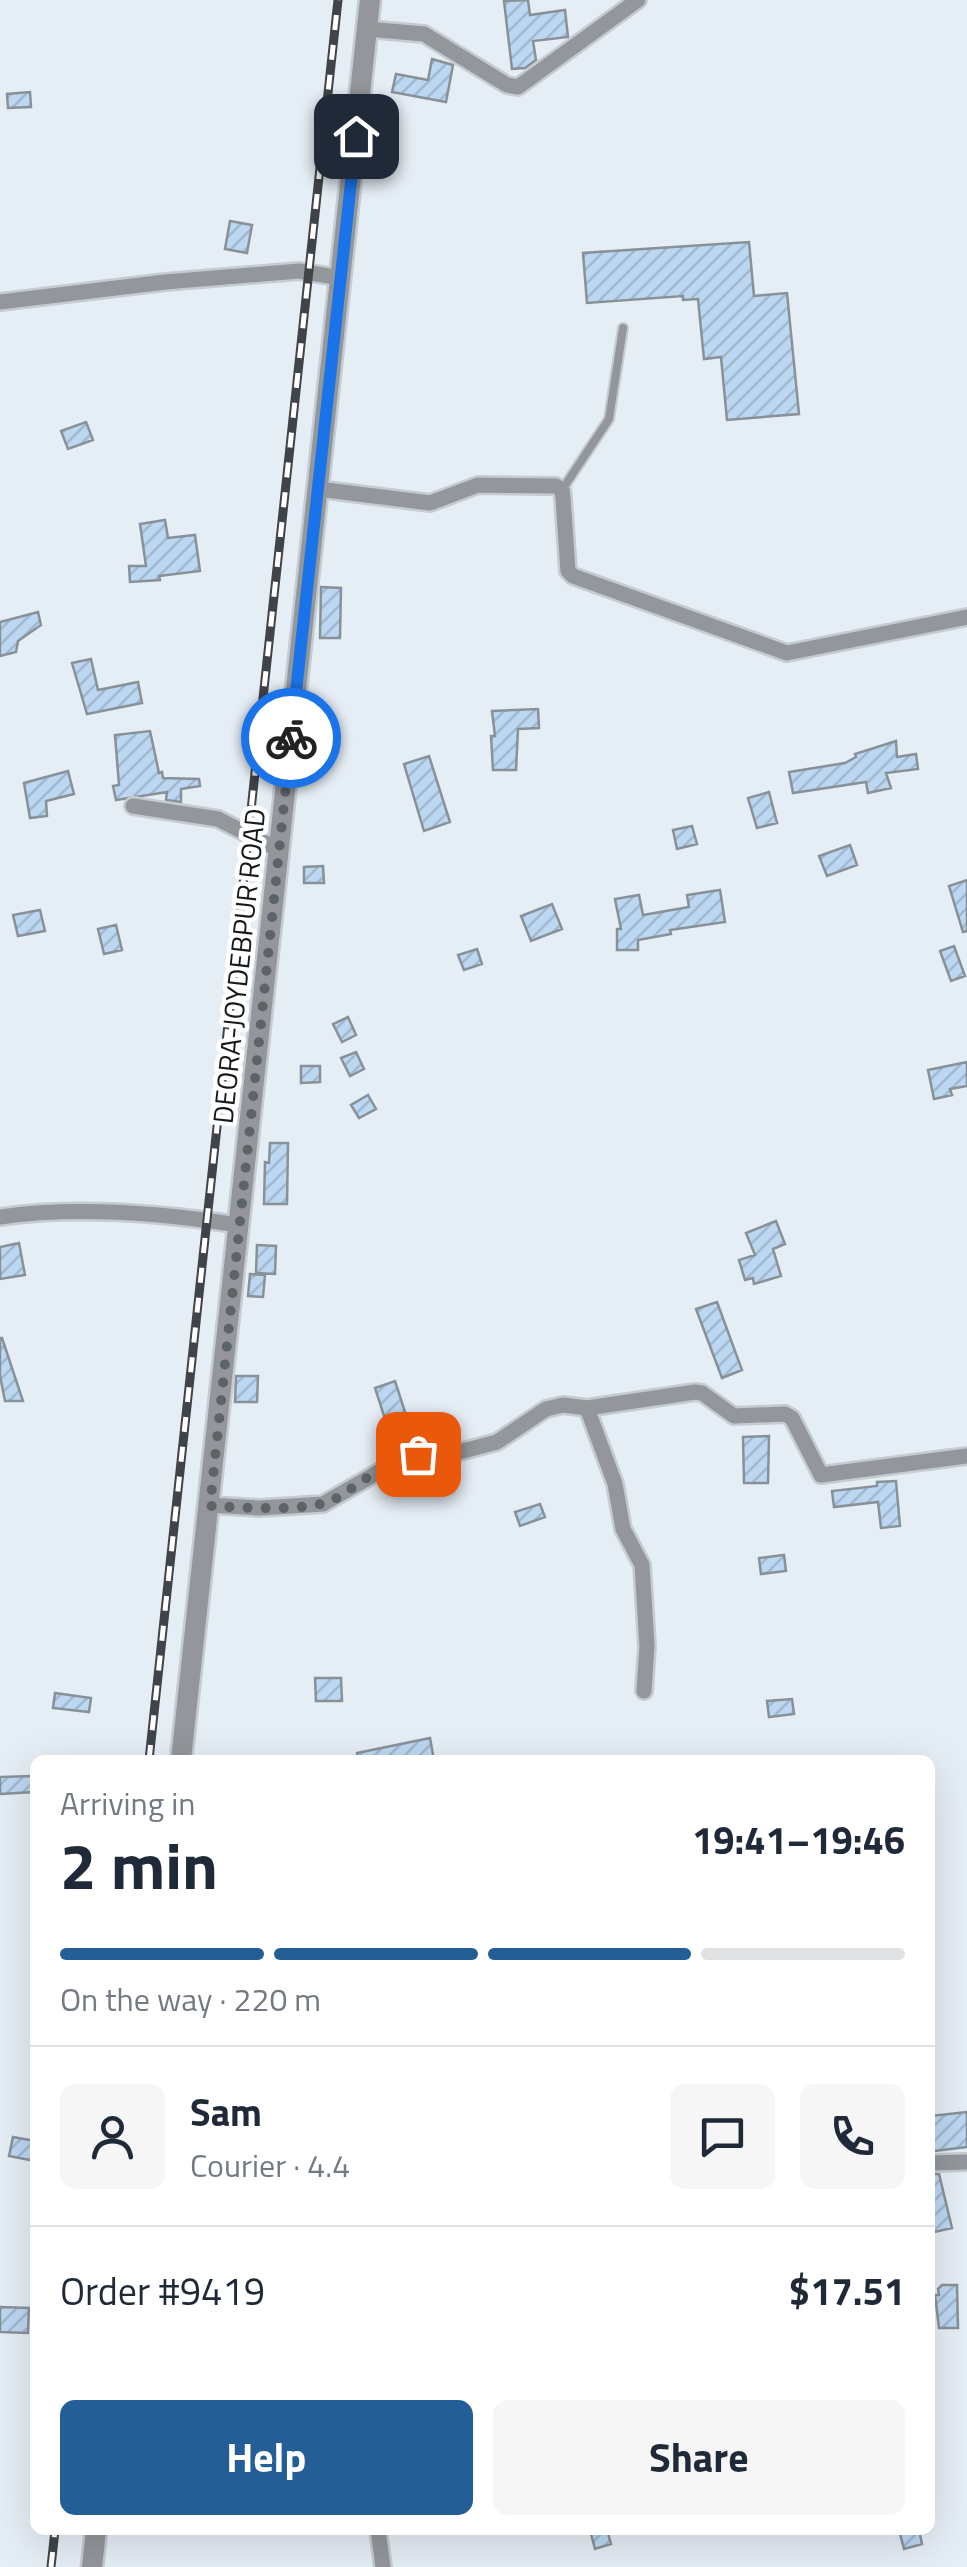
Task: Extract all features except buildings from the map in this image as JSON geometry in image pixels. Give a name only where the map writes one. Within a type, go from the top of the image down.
[{"type":"street","name":"DEORA-JOYDEBPUR ROAD","points":[[182,1755],[370,0]]},
{"type":"street","points":[[368,30],[424,34],[518,87],[638,0]]},
{"type":"street","points":[[0,302],[299,271],[341,278]]},
{"type":"street","points":[[318,489],[430,503],[478,486],[556,486],[562,490],[568,571],[573,576],[788,653],[967,617]]},
{"type":"street","points":[[133,806],[218,819],[279,850]]},
{"type":"street","points":[[0,1218],[51,1211],[238,1224]]},
{"type":"street","points":[[210,1506],[323,1504],[408,1456],[479,1448],[497,1442],[546,1409],[562,1405],[587,1408],[695,1392],[734,1416],[785,1414],[797,1423],[816,1471],[827,1476],[967,1456]]},
{"type":"street","points":[[587,1408],[615,1484],[623,1529],[642,1564],[647,1646],[644,1692]]},
{"type":"street","points":[[935,2163],[967,2162]]},
{"type":"street","points":[[92,2567],[95,2535]]},
{"type":"street","points":[[379,2535],[383,2567]]},
{"type":"lane","points":[[562,490],[609,419],[623,328]]},
{"type":"railway","points":[[150,1755],[338,0]]},
{"type":"railway","points":[[51,2567],[54,2535]]},
{"type":"way so far","points":[[291,738],[210,1506],[323,1504],[401,1458],[418,1454]]},
{"type":"route","points":[[291,738],[356,136]]}]
